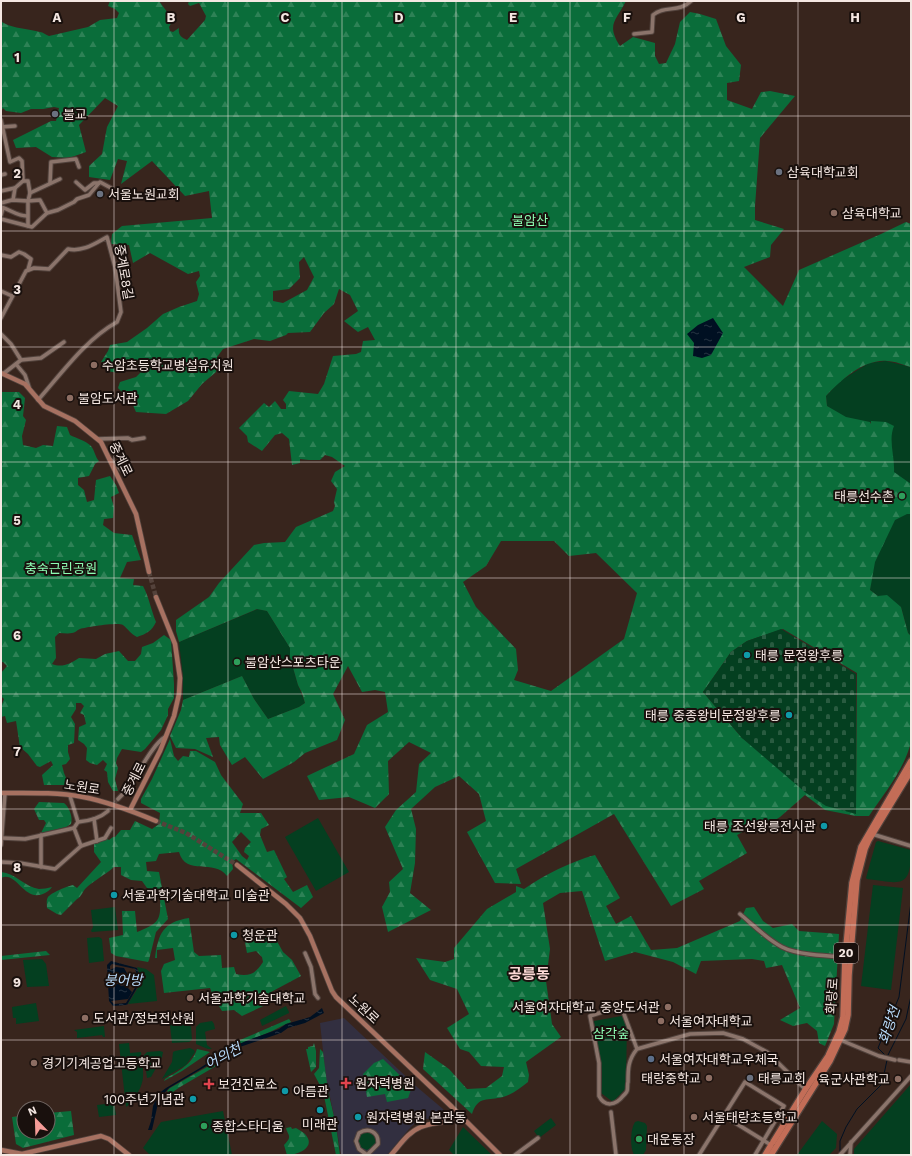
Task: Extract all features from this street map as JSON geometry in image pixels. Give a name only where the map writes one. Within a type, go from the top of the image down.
[{"type":"main road","name":"화랑로","points":[[765,1155],[807,1092],[830,1061],[845,1029],[848,1015],[848,957],[857,880],[870,834],[911,761]]},
{"type":"main road","name":"화랑로","points":[[870,834],[911,771]]},
{"type":"main road","name":"화랑로","points":[[771,1155],[807,1092]]},
{"type":"street","points":[[634,34],[652,32],[653,15],[664,9],[686,6],[691,1]]},
{"type":"street","points":[[1,120],[3,140],[10,162],[19,158],[22,161],[23,181]]},
{"type":"street","points":[[2,127],[15,126]]},
{"type":"street","points":[[50,184],[51,162],[76,159],[79,167]]},
{"type":"street","points":[[30,193],[60,179]]},
{"type":"street","points":[[1,191],[14,188],[23,181],[28,181],[30,193],[27,216],[28,226]]},
{"type":"street","points":[[76,182],[85,190],[94,183],[100,182],[111,188]]},
{"type":"street","points":[[1,219],[32,227],[47,213],[58,210],[89,194],[99,183]]},
{"type":"street","points":[[13,200],[14,188]]},
{"type":"street","points":[[1,203],[13,200],[40,200],[47,213]]},
{"type":"street","points":[[1,215],[2,207],[12,211],[18,216],[27,216]]},
{"type":"street","name":"중계로8길","points":[[28,270],[34,268],[49,269],[68,249],[80,250],[107,237],[115,267],[121,312],[117,322],[108,327],[85,347],[38,400]]},
{"type":"street","points":[[1,255],[11,257],[19,252],[31,259],[28,270],[23,276],[1,318]]},
{"type":"street","points":[[1,291],[12,296]]},
{"type":"street","points":[[1,334],[21,360]]},
{"type":"street","points":[[2,374],[21,360],[41,358],[64,342]]},
{"type":"street","name":"중계로","points":[[16,364],[25,375],[29,387],[44,406],[75,421],[101,442],[136,514],[149,572]]},
{"type":"street","name":"중계로","points":[[2,374],[29,387]]},
{"type":"street","points":[[98,439],[128,438],[132,440],[144,438]]},
{"type":"street","points":[[110,459],[121,468],[125,474]]},
{"type":"street","name":"중계로","points":[[130,810],[157,759],[176,709],[180,694],[180,678],[174,644],[156,597]]},
{"type":"street","name":"노원로","points":[[118,799],[129,787],[161,739],[165,737]]},
{"type":"street","points":[[1,845],[3,793]]},
{"type":"street","name":"노원로","points":[[3,793],[42,793],[83,797],[112,804],[156,821]]},
{"type":"street","points":[[70,796],[78,822]]},
{"type":"street","points":[[2,838],[25,839],[74,828],[78,822],[94,819],[108,811]]},
{"type":"street","points":[[94,819],[97,840]]},
{"type":"street","points":[[74,828],[81,846]]},
{"type":"street","points":[[1,862],[20,863],[55,869],[81,846],[105,838],[111,828]]},
{"type":"street","points":[[870,834],[911,846]]},
{"type":"street","points":[[41,836],[42,867]]},
{"type":"street","name":"노원로","points":[[237,865],[286,904],[300,918],[310,936],[332,991],[336,997],[460,1114],[500,1155]]},
{"type":"street","points":[[740,914],[782,947],[800,952],[825,956],[848,957]]},
{"type":"street","points":[[305,953],[311,967],[315,994],[318,998]]},
{"type":"street","points":[[637,1049],[620,1006],[590,1016],[599,1063],[599,1096],[605,1103],[612,1105],[619,1102],[627,1092],[628,1065],[631,1056],[637,1049],[690,1034],[723,1033],[743,1038],[767,1052],[807,1092]]},
{"type":"street","points":[[839,1039],[879,1056],[911,1062]]},
{"type":"street","points":[[840,1155],[911,1076]]},
{"type":"street","points":[[699,1155],[745,1082],[784,1106],[755,1155]]},
{"type":"street","points":[[611,1112],[616,1155]]},
{"type":"street","points":[[391,1155],[411,1132],[425,1125],[452,1120],[460,1114]]},
{"type":"street","points":[[724,1116],[763,1140],[772,1143]]},
{"type":"street","points":[[369,1130],[378,1136],[378,1144],[367,1155],[357,1147],[356,1141],[359,1133],[369,1130]]},
{"type":"street","points":[[1,1150],[22,1154],[101,1136],[109,1139],[127,1154]]},
{"type":"street","points":[[515,1155],[538,1138]]},
{"type":"street","points":[[850,1155],[851,1142]]},
{"type":"shaded area","name":"원자력병원","points":[[344,1018],[417,1087],[443,1109],[448,1117],[418,1120],[387,1155],[341,1155],[326,1078],[320,1023]]},
{"type":"green space","name":"불암산","points":[[110,1],[159,1],[173,20],[169,27],[170,31],[173,32],[179,28],[180,36],[187,40],[205,20],[206,16],[199,3],[190,6],[188,4],[189,1],[626,1],[616,18],[613,27],[616,39],[620,46],[633,37],[655,43],[655,56],[659,64],[666,63],[675,44],[680,22],[690,12],[700,14],[716,19],[726,46],[741,65],[739,81],[727,83],[727,100],[752,109],[761,92],[770,91],[795,96],[760,138],[755,220],[784,229],[771,245],[770,257],[744,267],[783,306],[799,270],[906,222],[911,224],[911,367],[890,361],[870,363],[846,377],[826,396],[827,406],[846,417],[870,422],[871,424],[871,421],[886,422],[894,426],[892,431],[892,443],[894,472],[911,484],[911,514],[907,514],[895,520],[875,562],[870,590],[878,596],[887,595],[901,607],[908,633],[911,636],[911,742],[899,771],[869,816],[856,816],[825,810],[805,795],[780,817],[764,827],[760,821],[737,835],[747,853],[699,881],[704,889],[671,906],[614,814],[516,869],[521,884],[495,883],[467,832],[486,821],[479,794],[459,776],[435,787],[411,809],[416,829],[415,863],[410,893],[431,910],[388,932],[382,907],[390,892],[389,882],[403,869],[385,827],[396,810],[416,792],[419,764],[431,753],[409,742],[388,761],[389,794],[375,808],[349,797],[319,800],[307,776],[354,754],[367,725],[388,712],[385,692],[375,690],[362,692],[348,666],[333,694],[345,720],[337,740],[305,753],[294,762],[263,779],[245,757],[232,765],[220,745],[219,737],[206,738],[213,757],[195,749],[176,748],[170,736],[181,710],[183,700],[242,676],[254,699],[268,719],[299,707],[305,703],[290,657],[290,648],[267,611],[257,609],[179,642],[176,631],[176,620],[209,597],[219,583],[254,545],[285,542],[296,527],[333,511],[337,489],[331,481],[335,472],[345,466],[332,457],[325,455],[320,460],[300,459],[300,463],[292,465],[289,439],[282,433],[275,435],[262,451],[248,442],[247,436],[239,428],[264,403],[269,407],[275,401],[281,409],[286,409],[286,404],[283,400],[289,391],[318,394],[324,384],[333,356],[356,354],[361,352],[363,341],[375,340],[368,327],[358,332],[344,321],[358,311],[350,295],[339,289],[334,304],[324,313],[310,332],[288,333],[270,341],[254,339],[223,349],[217,357],[216,372],[202,384],[188,401],[166,414],[136,412],[131,401],[118,388],[120,382],[136,377],[146,367],[140,363],[119,373],[107,371],[106,363],[101,362],[110,345],[127,342],[147,328],[163,314],[197,301],[199,294],[196,282],[200,276],[199,271],[188,274],[150,253],[133,263],[129,245],[111,244],[112,234],[122,226],[212,218],[209,191],[185,196],[152,161],[121,184],[127,161],[118,159],[110,180],[89,177],[89,166],[102,154],[107,127],[118,106],[105,98],[79,125],[86,152],[69,158],[52,157],[36,147],[16,148],[13,140],[51,121],[56,121],[59,108],[31,109],[21,113],[6,111],[3,108],[1,112],[1,21],[19,28],[41,32],[49,36],[88,27],[100,20],[117,18],[119,13],[115,9],[108,6]],"holes":[[[304,257],[314,277],[307,290],[283,303],[273,301],[273,291],[289,289],[300,278],[299,262]],[[501,541],[554,541],[569,556],[596,553],[637,593],[624,639],[551,691],[514,680],[518,670],[516,649],[476,607],[463,582],[486,566]],[[783,629],[857,673],[856,814],[742,738],[703,692],[731,652],[747,641]]]},
{"type":"green space","name":"태릉선수촌","points":[[886,361],[911,367],[911,636],[908,633],[901,607],[878,596],[870,590],[889,425],[870,422],[846,421],[827,406],[826,396],[840,381],[869,363]]},
{"type":"green space","name":"충숙근린공원","points":[[1,392],[19,392],[25,398],[23,416],[26,420],[22,436],[23,445],[36,448],[43,445],[53,446],[57,426],[67,427],[70,435],[91,446],[99,461],[95,464],[89,476],[78,478],[78,485],[84,490],[87,502],[94,500],[96,480],[110,476],[116,485],[119,493],[111,497],[114,507],[113,518],[104,519],[103,525],[114,533],[132,535],[141,560],[127,562],[120,578],[134,579],[133,585],[143,586],[156,622],[153,628],[148,632],[137,637],[120,624],[89,627],[80,629],[74,633],[59,633],[55,637],[56,658],[52,664],[59,666],[66,665],[79,658],[96,659],[105,654],[119,651],[128,661],[135,661],[141,654],[142,647],[153,643],[164,635],[171,640],[174,698],[168,709],[168,715],[161,730],[145,749],[141,752],[122,749],[116,763],[118,768],[115,779],[118,791],[113,791],[108,782],[107,772],[104,770],[107,764],[103,760],[97,765],[86,760],[87,748],[78,740],[79,727],[86,724],[84,715],[80,713],[84,706],[81,703],[76,703],[76,709],[71,717],[75,724],[74,743],[68,745],[70,759],[66,764],[62,765],[69,785],[44,785],[42,775],[53,765],[51,761],[40,767],[37,766],[28,754],[20,747],[16,721],[7,723],[5,716],[1,717],[1,707],[4,699],[1,696],[1,673],[7,666],[1,662]]},
{"type":"green space","name":"불암산스포츠타운","points":[[258,609],[267,611],[290,648],[290,657],[305,703],[299,707],[268,719],[254,699],[242,676],[183,700],[183,676],[179,642]]},
{"type":"green space","name":"태릉 중종왕비문정왕후릉","points":[[781,629],[856,674],[856,814],[826,806],[806,793],[742,738],[703,692],[731,652],[747,641]]},
{"type":"green space","points":[[170,739],[174,756],[178,761],[183,756],[189,757],[190,751],[196,751],[215,762],[221,775],[243,804],[240,813],[261,813],[269,825],[261,829],[260,835],[267,852],[274,850],[287,877],[284,879],[293,892],[307,885],[313,897],[301,908],[236,859],[232,862],[233,869],[227,876],[215,868],[188,864],[179,852],[159,854],[156,861],[146,862],[147,871],[159,872],[168,919],[156,932],[148,962],[116,956],[111,953],[109,938],[123,935],[122,911],[135,911],[137,932],[155,923],[158,920],[160,910],[160,896],[147,888],[142,881],[131,880],[121,875],[121,867],[114,867],[88,886],[80,897],[61,915],[47,908],[47,900],[50,895],[73,885],[77,888],[101,862],[94,852],[94,844],[115,837],[121,830],[130,830],[135,821],[152,829],[159,824],[160,813],[141,803],[141,799],[152,779]],"holes":[[[241,832],[251,842],[245,848],[244,852],[249,856],[247,860],[242,856],[232,842]]]},
{"type":"green space","points":[[39,802],[64,803],[68,808],[72,819],[71,824],[66,827],[41,833],[46,823],[44,820],[39,820],[34,809]]},
{"type":"green space","points":[[318,818],[349,872],[316,891],[285,837]]},
{"type":"green space","points":[[878,841],[911,850],[909,872],[906,878],[901,881],[888,882],[866,878],[876,842]]},
{"type":"green space","points":[[595,855],[620,898],[606,906],[616,924],[631,916],[651,950],[677,948],[740,921],[746,908],[754,907],[763,921],[773,928],[792,924],[799,931],[839,934],[834,1024],[825,1046],[819,1043],[817,1031],[807,1023],[793,1026],[780,1020],[800,1008],[782,965],[766,968],[764,961],[752,959],[701,961],[696,974],[673,962],[635,952],[605,961],[582,891],[560,893],[543,903],[550,949],[546,981],[552,1024],[561,1037],[526,1062],[529,1075],[528,1082],[507,1096],[480,1101],[474,1108],[472,1114],[423,1069],[425,1052],[449,1069],[467,1089],[486,1088],[502,1076],[504,1067],[481,1066],[469,1052],[460,1049],[447,1028],[469,1014],[457,989],[430,980],[416,958],[445,962],[454,959],[454,948],[487,909],[516,892],[516,886],[524,889],[558,869]]},
{"type":"green space","points":[[1,872],[11,875],[34,888],[41,889],[52,887],[45,893],[38,895],[32,894],[12,879],[7,877],[1,878]]},
{"type":"green space","points":[[873,885],[903,888],[891,990],[861,986]]},
{"type":"green space","points":[[115,907],[118,930],[92,932],[93,927],[91,910]]},
{"type":"green space","points":[[189,918],[194,952],[199,956],[221,955],[222,968],[234,967],[236,974],[241,975],[252,973],[258,969],[263,962],[262,957],[256,951],[247,953],[244,937],[273,934],[283,952],[292,960],[301,976],[271,992],[276,1000],[242,1016],[234,1010],[222,1011],[210,988],[164,993],[161,971],[164,964],[175,960],[173,948],[157,950],[157,958],[155,958],[160,936],[163,930],[168,926],[180,920]]},
{"type":"green space","points":[[99,937],[102,939],[104,961],[89,963],[87,938]]},
{"type":"green space","points":[[46,951],[50,955],[1,960],[1,956]]},
{"type":"green space","points":[[42,959],[46,964],[49,986],[27,987],[23,960]]},
{"type":"green space","points":[[137,967],[146,969],[154,975],[157,1001],[128,1004],[142,981]]},
{"type":"green space","points":[[36,1003],[39,1021],[16,1024],[16,1018],[13,1018],[12,1007]]},
{"type":"green space","points":[[286,1006],[289,1013],[262,1026],[260,1020]]},
{"type":"green space","name":"삼각숲","points":[[627,1015],[626,1088],[613,1102],[601,1093],[602,1073],[594,1021]]},
{"type":"green space","points":[[289,1019],[291,1022],[219,1055],[217,1053],[233,1043]]},
{"type":"green space","points":[[212,1021],[215,1029],[205,1032],[207,1045],[212,1049],[208,1049],[196,1044],[196,1027],[200,1023]]},
{"type":"green space","points":[[189,1024],[191,1026],[192,1040],[189,1042],[172,1043],[170,1025]]},
{"type":"green space","points":[[104,1026],[105,1037],[102,1035],[77,1038],[77,1032],[74,1030]]},
{"type":"green space","points":[[129,1043],[130,1053],[141,1052],[143,1076],[138,1092],[131,1103],[126,1107],[119,1044]]},
{"type":"green space","points":[[314,1043],[316,1051],[316,1067],[311,1072],[306,1049],[313,1046]]},
{"type":"green space","points":[[190,1048],[195,1052],[186,1065],[162,1079],[172,1062],[173,1052]]},
{"type":"green space","points":[[197,1049],[210,1052],[164,1081],[188,1063],[195,1055]]},
{"type":"green space","points":[[320,1049],[323,1052],[328,1091],[336,1125],[340,1155],[336,1155],[323,1091],[314,1074],[319,1068]]},
{"type":"green space","points":[[147,1052],[163,1052],[162,1057],[151,1077],[147,1078],[144,1055]]},
{"type":"green space","points":[[383,1059],[412,1087],[408,1098],[387,1102],[385,1094],[367,1097],[363,1074],[374,1063]]},
{"type":"green space","points":[[214,1063],[216,1066],[170,1094],[167,1091],[170,1088]]},
{"type":"green space","points":[[911,1084],[911,1155],[854,1155],[854,1149]]},
{"type":"green space","points":[[114,1103],[116,1115],[99,1117],[97,1105]]},
{"type":"green space","points":[[71,1111],[74,1135],[56,1140],[56,1112]]},
{"type":"green space","points":[[223,1111],[232,1155],[150,1155],[143,1148],[161,1122]]},
{"type":"green space","points":[[12,1117],[16,1117],[16,1140],[54,1140],[23,1148],[16,1144]]},
{"type":"green space","points":[[551,1118],[556,1125],[539,1138],[534,1131]]},
{"type":"green space","name":"대운동장","points":[[638,1121],[645,1123],[647,1126],[646,1150],[643,1155],[634,1155],[632,1148],[632,1129],[635,1122]]},
{"type":"green space","points":[[822,1121],[837,1134],[836,1148],[829,1155],[797,1155]]},
{"type":"green space","points":[[291,1127],[292,1129],[296,1128],[304,1133],[309,1143],[301,1152],[287,1155],[284,1145],[289,1136],[286,1128]]},
{"type":"green space","points":[[463,1127],[492,1155],[454,1155],[449,1150]]},
{"type":"green space","points":[[367,1131],[375,1134],[377,1140],[375,1146],[367,1150],[360,1147],[358,1140],[361,1133]]},
{"type":"water","points":[[713,318],[723,333],[711,355],[702,358],[693,356],[694,343],[687,334],[698,325]]},
{"type":"water","name":"붕어방","points":[[111,961],[137,968],[141,981],[127,1005],[113,1006],[109,1001],[107,965]]},
{"type":"water","name":"어의천","points":[[322,1008],[324,1013],[305,1023],[237,1048],[169,1088],[159,1099],[152,1130],[148,1130],[153,1106],[158,1094],[166,1088],[230,1048],[279,1029],[286,1024],[310,1017]]},
{"type":"pier","points":[[112,964],[135,969],[139,981],[126,1003],[114,1004],[111,1001],[128,999],[132,992],[125,985],[121,986],[119,984],[109,984],[119,983],[128,975],[124,968],[116,967],[110,970],[110,966]]},
{"type":"waterway","name":"화랑천","points":[[887,1057],[878,1048],[899,997],[911,902]]},
{"type":"waterway","points":[[888,1055],[906,1019],[911,996]]},
{"type":"waterway","name":"화랑천","points":[[840,1153],[840,1141],[846,1127],[857,1109],[882,1084],[887,1060]]},
{"type":"tunnel","points":[[149,572],[156,597]]},
{"type":"tunnel","points":[[108,811],[118,799]]},
{"type":"tunnel","points":[[156,821],[186,833],[237,865]]},
{"type":"place","name":"불교","points":[[55,114]]},
{"type":"place","name":"삼육대학교회","points":[[779,172]]},
{"type":"place","name":"서울노원교회","points":[[100,194]]},
{"type":"place","name":"삼육대학교","points":[[834,213]]},
{"type":"place","name":"수암초등학교병설유치원","points":[[94,365]]},
{"type":"place","name":"불암도서관","points":[[70,398]]},
{"type":"place","name":"태릉선수촌","points":[[902,496]]},
{"type":"place","name":"태릉 문정왕후릉","points":[[747,655]]},
{"type":"place","name":"불암산스포츠타운","points":[[237,662]]},
{"type":"place","name":"태릉 중종왕비문정왕후릉","points":[[789,715]]},
{"type":"place","name":"태릉 조선왕릉전시관","points":[[824,826]]},
{"type":"place","name":"서울과학기술대학교 미술관","points":[[114,895]]},
{"type":"place","name":"청운관","points":[[234,935]]},
{"type":"place","name":"서울과학기술대학교","points":[[190,998]]},
{"type":"place","name":"서울여자대학교 중앙도서관","points":[[668,1007]]},
{"type":"place","name":"도서관/정보전산원","points":[[85,1018]]},
{"type":"place","name":"서울여자대학교","points":[[661,1021]]},
{"type":"place","name":"서울여자대학교우체국","points":[[651,1059]]},
{"type":"place","name":"경기기계공업고등학교","points":[[34,1063]]},
{"type":"place","name":"태랑중학교","points":[[709,1078]]},
{"type":"place","name":"태릉교회","points":[[750,1078]]},
{"type":"place","name":"육군사관학교","points":[[898,1079]]},
{"type":"place","name":"원자력병원","points":[[346,1083]]},
{"type":"place","name":"보건진료소","points":[[209,1084]]},
{"type":"place","name":"아름관","points":[[285,1091]]},
{"type":"place","name":"100주년기념관","points":[[193,1099]]},
{"type":"place","name":"미래관","points":[[320,1110]]},
{"type":"place","name":"원자력병원 본관동","points":[[358,1117]]},
{"type":"place","name":"서울태랑초등학교","points":[[694,1117]]},
{"type":"place","name":"종합스타디움","points":[[204,1126]]},
{"type":"place","name":"대운동장","points":[[639,1139]]},
{"type":"district","name":"공릉동","points":[[529,974]]}]
